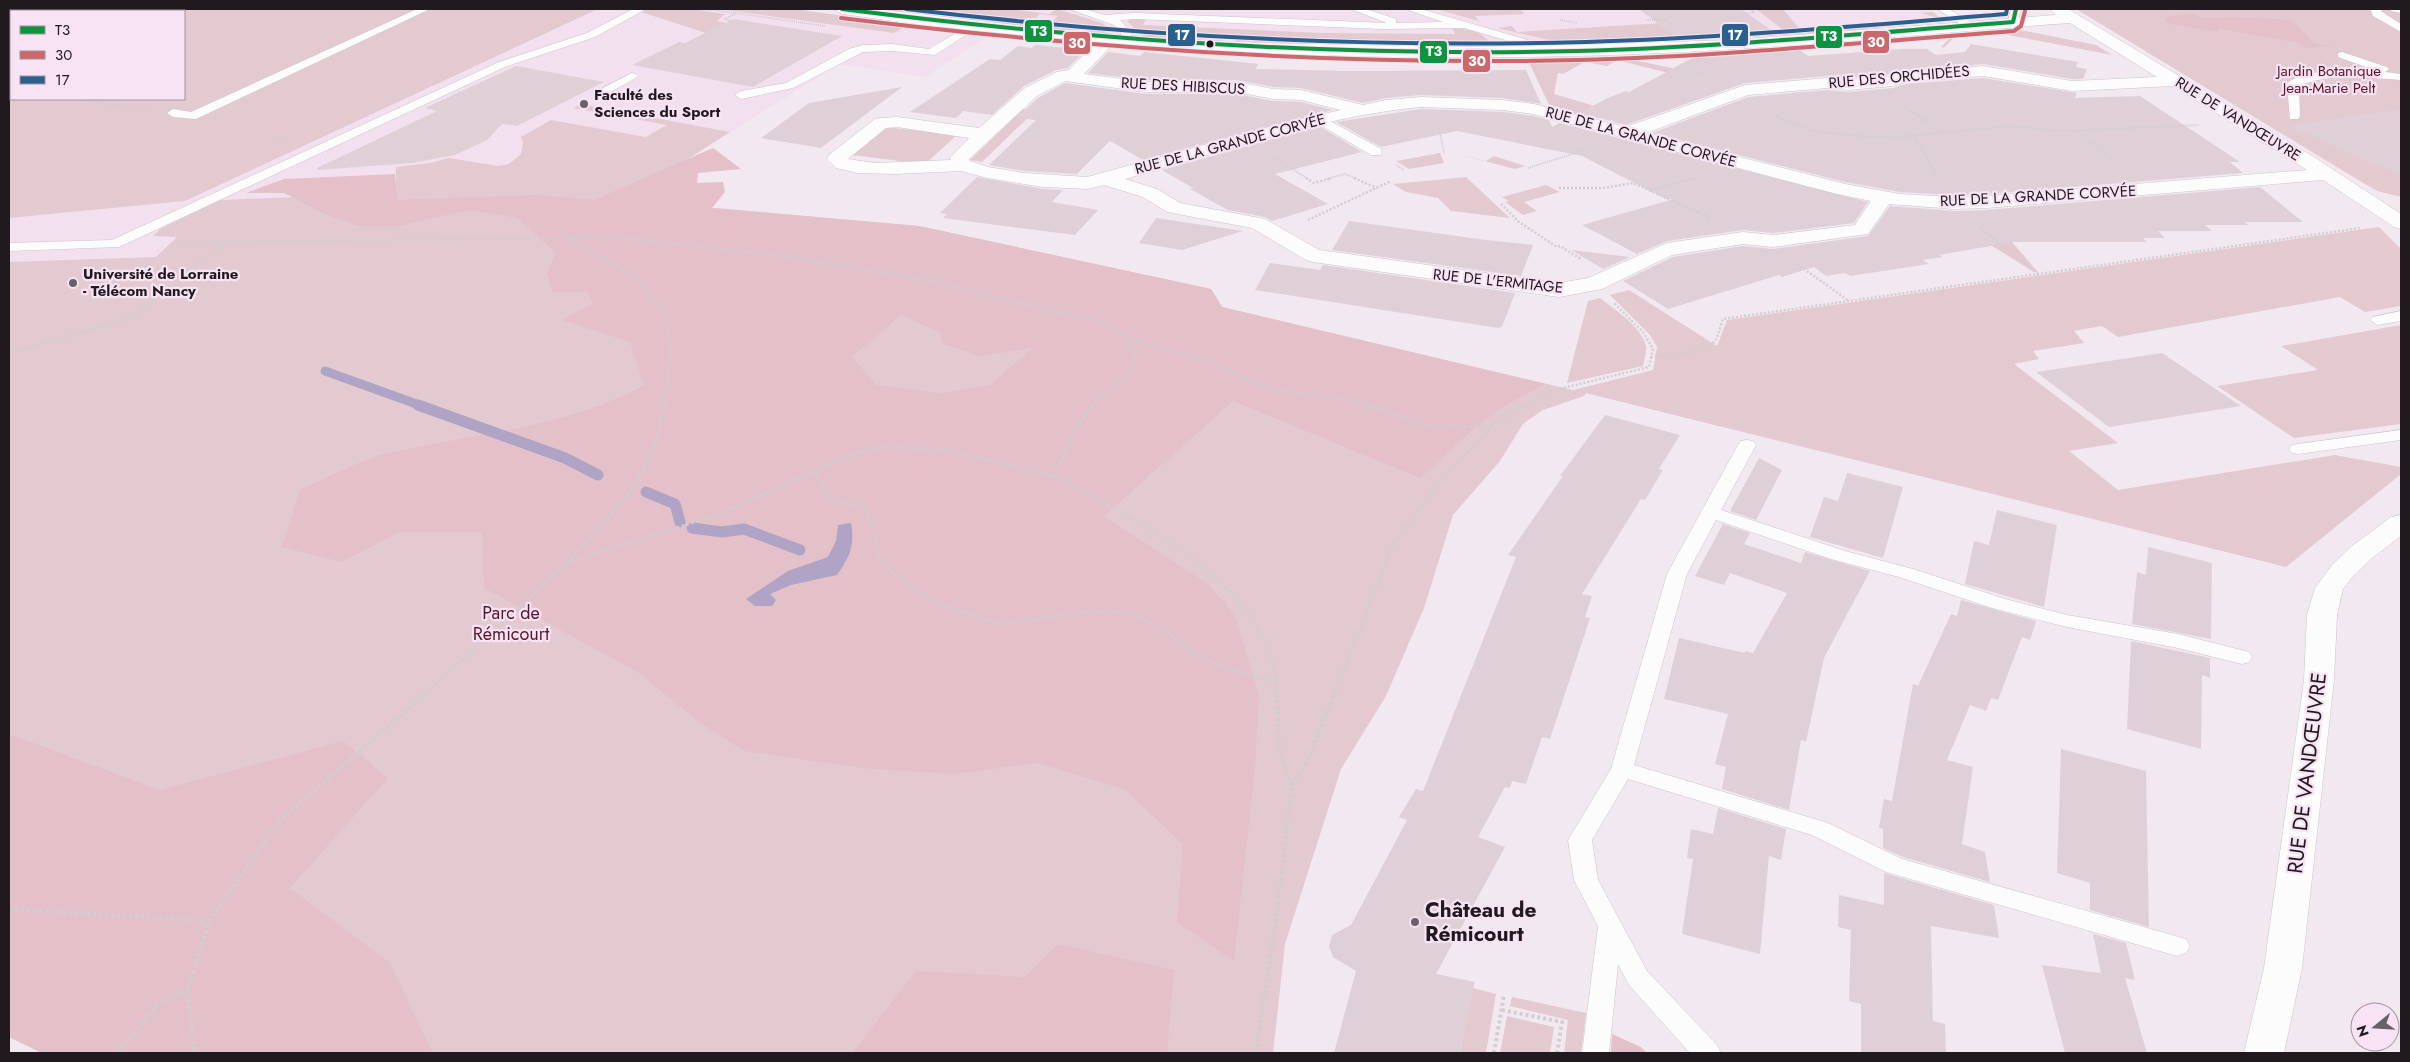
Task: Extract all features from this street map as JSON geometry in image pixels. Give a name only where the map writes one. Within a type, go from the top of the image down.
[{"type":"street","points":[[842,9],[972,26],[1126,40],[1275,49],[1502,52],[1719,45],[1970,25],[2014,15],[2073,18]]},
{"type":"street","name":"RUE DE VANDŒUVRE","points":[[2058,9],[2244,122],[2399,220]]},
{"type":"street","points":[[963,166],[959,158],[983,134],[1031,92],[1062,76],[1074,74],[1101,38]]},
{"type":"street","name":"RUE DES ORCHIDÉES","points":[[1628,133],[1745,90],[1827,83],[1848,85],[1893,81],[1904,77],[1979,71],[2072,86],[2176,81]]},
{"type":"street","name":"RUE DES HIBISCUS","points":[[1062,76],[1146,87],[1237,87],[1273,94],[1301,95],[1360,111]]},
{"type":"street","name":"RUE DE LA GRANDE CORVÉE","points":[[983,134],[897,122],[881,123],[836,160],[842,165],[854,167],[910,169],[963,166],[984,172],[1070,184],[1103,178],[1321,120],[1360,111],[1421,102],[1503,105],[1534,109],[1844,190],[1882,198],[1951,203],[2091,195],[2326,174]]},
{"type":"street","name":"RUE DE L'ERMITAGE","points":[[1103,178],[1150,193],[1174,208],[1258,224],[1313,256],[1544,289],[1572,288],[1601,280],[1667,248],[1743,238],[1782,240],[1861,230],[1870,220],[1882,198]]},
{"type":"street","name":"RUE DE VANDŒUVRE","points":[[2264,1053],[2285,958],[2319,680],[2322,615],[2329,588],[2343,570],[2362,552],[2401,523]]},
{"type":"lane","points":[[173,114],[192,116],[425,9]]},
{"type":"lane","points":[[9,247],[114,244],[503,64],[582,39],[625,19],[641,9]]},
{"type":"lane","points":[[1074,9],[1105,18],[1123,27],[1127,36],[1126,40]]},
{"type":"lane","points":[[1356,9],[1410,26]]},
{"type":"lane","points":[[1410,9],[1527,43],[1533,51]]},
{"type":"lane","points":[[1942,9],[1970,25]]},
{"type":"lane","points":[[2375,9],[2376,14],[2401,29]]},
{"type":"lane","points":[[2395,9],[2401,10]]},
{"type":"lane","points":[[1105,18],[1135,16],[1290,24],[1464,25]]},
{"type":"lane","points":[[741,95],[789,86],[853,51],[864,48],[880,46],[931,53],[972,26]]},
{"type":"lane","points":[[1492,32],[1502,52]]},
{"type":"lane","points":[[2342,55],[2401,77]]},
{"type":"lane","points":[[2294,116],[2293,84],[2303,79],[2356,74],[2401,77]]},
{"type":"lane","points":[[599,93],[632,76]]},
{"type":"lane","points":[[1321,120],[1376,152]]},
{"type":"lane","points":[[2378,320],[2401,316]]},
{"type":"lane","points":[[2298,449],[2401,435]]},
{"type":"lane","points":[[1707,1053],[1638,978],[1609,928],[1586,880],[1580,840],[1622,769],[1677,574],[1747,445]]},
{"type":"lane","points":[[1710,512],[1838,555],[1906,572],[2000,604],[2067,621],[2178,641],[2242,657]]},
{"type":"lane","points":[[1622,769],[1820,830],[1895,866],[2177,946]]},
{"type":"lane","points":[[1595,1053],[1609,928]]},
{"type":"path","points":[[707,9],[827,26]]},
{"type":"path","points":[[1729,20],[1754,12],[1750,9]]},
{"type":"path","points":[[730,20],[724,20],[736,14]]},
{"type":"path","points":[[1728,96],[1801,127],[1817,132],[1850,136],[1913,136],[2009,126],[2048,130],[2076,130],[2166,128],[2244,122]]},
{"type":"path","points":[[82,100],[173,114]]},
{"type":"path","points":[[1905,107],[1944,133]]},
{"type":"path","points":[[2076,130],[2148,189]]},
{"type":"path","points":[[1528,168],[1564,158],[1628,133]]},
{"type":"path","points":[[271,136],[291,139]]},
{"type":"path","points":[[1913,136],[1951,203],[2038,274]]},
{"type":"path","points":[[1246,139],[1314,183],[1345,174],[1376,188]]},
{"type":"path","points":[[1303,222],[1391,181]]},
{"type":"path","points":[[1559,188],[1603,188],[1633,182],[1666,197]]},
{"type":"path","points":[[1651,190],[1668,185]]},
{"type":"path","points":[[1256,1053],[1277,912],[1292,786],[1308,760],[1393,545],[1438,483],[1493,426],[1512,412],[1563,388],[1649,368],[1653,350],[1644,332],[1601,280],[1560,246],[1557,247],[1519,222],[1501,204]]},
{"type":"path","points":[[1651,356],[1671,355],[1708,347],[1714,341],[1722,319],[2399,220]]},
{"type":"path","points":[[9,353],[122,321],[144,310],[194,265],[229,242],[614,237],[776,255],[933,281],[1046,310],[1101,321],[1128,338],[1196,358],[1272,388],[1357,402],[1429,427],[1493,426]]},
{"type":"path","points":[[194,1053],[188,990],[208,921],[281,819],[418,700],[567,563],[632,491],[655,445],[664,414],[670,349],[666,318],[647,289],[637,278],[618,265],[574,242],[575,238]]},
{"type":"path","points":[[1764,240],[1849,301]]},
{"type":"path","points":[[1055,476],[1074,432],[1098,397],[1120,384],[1132,370],[1136,353],[1128,338]]},
{"type":"path","points":[[567,563],[714,516],[857,453],[884,447],[946,450],[1055,476],[1137,522],[1203,565],[1251,617],[1267,645],[1276,682],[1280,723],[1280,753],[1292,786]]},
{"type":"path","points":[[814,473],[831,499],[864,508],[874,528],[879,557],[890,570],[918,592],[940,605],[1002,624],[1091,610],[1123,613],[1142,618],[1170,634],[1193,653],[1225,668],[1276,682]]},
{"type":"path","points":[[9,909],[208,921]]},
{"type":"path","points":[[118,1053],[158,1004],[188,990]]},
{"type":"path","points":[[1494,1053],[1504,995]]},
{"type":"path","points":[[1502,1010],[1562,1022],[1557,1053]]},
{"type":"shaded area","name":"Faculté des Sciences du Sport","points":[[598,9],[794,9],[990,35],[925,77],[839,64],[623,200],[9,343],[9,218],[185,201]]},
{"type":"shaded area","points":[[888,9],[1931,9],[1941,18],[1868,30],[1817,34],[1573,45],[1457,45],[1101,32]]},
{"type":"shaded area","points":[[2192,14],[2201,18],[2233,17],[2291,20],[2315,44],[2333,46],[2306,48],[2299,45],[2300,43],[2220,29],[2217,32],[2166,22],[2167,17]]},
{"type":"shaded area","points":[[713,148],[741,169],[698,173],[697,183],[723,182],[725,192],[712,208],[919,226],[1211,289],[1222,307],[1545,384],[1499,409],[1469,433],[1420,478],[1233,401],[1104,516],[1208,584],[1235,615],[1259,695],[1255,769],[1234,961],[1177,922],[1183,844],[1124,789],[1037,763],[954,774],[862,768],[744,751],[699,722],[639,673],[484,588],[482,532],[400,532],[342,562],[282,547],[300,490],[344,470],[388,453],[519,428],[583,411],[644,385],[630,342],[562,320],[593,303],[587,292],[553,292],[547,274],[556,253],[517,218],[469,210],[398,226],[358,226],[325,214],[284,193],[246,193],[284,179],[395,174],[397,200],[537,195],[594,200]],"holes":[[[901,315],[939,332],[944,344],[979,356],[1033,348],[990,385],[941,393],[876,385],[852,357]]]},
{"type":"shaded area","points":[[851,523],[852,545],[837,575],[791,585],[770,594],[776,600],[772,606],[755,606],[746,599],[788,571],[828,557],[836,541],[838,525]]},
{"type":"shaded area","points":[[9,736],[15,736],[160,790],[343,741],[388,778],[290,888],[389,962],[433,1053],[42,1053],[9,1037]]},
{"type":"shaded area","points":[[1058,944],[1174,970],[1167,1053],[852,1053],[916,971],[1025,977]]},
{"type":"shaded area","points":[[1612,1034],[1641,1047],[1647,1053],[1611,1053]]},
{"type":"green space","points":[[9,9],[598,9],[185,201],[9,218]]},
{"type":"green space","points":[[645,9],[693,9],[725,14],[717,21],[726,23],[706,33],[641,12]]},
{"type":"green space","points":[[719,9],[794,9],[908,25],[894,33]]},
{"type":"green space","points":[[878,9],[1010,9],[1049,14],[1057,9],[1102,23],[1111,31],[1106,33],[1045,28],[1058,16],[1040,14],[1026,26]]},
{"type":"green space","points":[[1436,9],[1520,9],[1524,14],[1475,16],[1479,21]]},
{"type":"green space","points":[[1756,9],[1783,9],[1798,27],[1810,30],[1934,17],[1921,13],[1933,12],[1940,18],[1867,29],[1753,37],[1745,31],[1782,29]]},
{"type":"green space","name":"Jardin Botanique Jean-Marie Pelt","points":[[2076,9],[2401,9],[2401,197],[2377,191]]},
{"type":"green space","points":[[1131,19],[1146,19],[1143,25],[1323,33],[1455,34],[1453,29],[1462,29],[1476,32],[1487,40],[1485,44],[1476,47],[1446,47],[1326,45],[1236,41],[1236,39],[1149,37],[1141,35],[1127,21]]},
{"type":"green space","points":[[1664,23],[1715,31],[1724,38],[1567,44],[1497,28],[1512,26],[1517,32]]},
{"type":"green space","points":[[2010,28],[2096,45],[2112,55],[1988,31],[1958,34],[1943,48],[1941,47],[1955,33]]},
{"type":"green space","points":[[1615,56],[1681,70],[1692,79],[1617,60],[1607,66],[1585,62],[1563,74],[1558,73],[1554,94],[1612,111],[1596,118],[1551,109],[1527,58]]},
{"type":"green space","name":"Parc de Rémicourt","points":[[581,104],[730,132],[624,200],[919,226],[1211,289],[1222,307],[1573,390],[1653,370],[1657,347],[1650,335],[1610,295],[1629,290],[1717,346],[1727,320],[2379,227],[2401,249],[2401,306],[2365,312],[2340,297],[2118,337],[2102,326],[2074,331],[2084,343],[2033,351],[2039,359],[2014,364],[2118,443],[2069,451],[2118,490],[2335,455],[2401,467],[2401,474],[2286,567],[1586,393],[1584,396],[1543,410],[1523,424],[1500,461],[1453,515],[1424,608],[1386,696],[1341,769],[1285,944],[1273,1053],[42,1053],[9,1037],[9,262],[156,257],[177,237],[153,236],[160,229],[220,200],[396,193],[396,167],[430,163],[449,158],[498,166],[509,164],[521,154],[523,142],[521,137],[551,120],[646,137],[667,125],[574,108]]},
{"type":"green space","points":[[1023,109],[1035,111],[982,162],[970,160]]},
{"type":"green space","points":[[885,127],[957,135],[925,164],[851,155]]},
{"type":"green space","points":[[1450,152],[1486,161],[1494,156],[1525,166],[1515,169]]},
{"type":"green space","points":[[1440,153],[1444,163],[1409,169],[1396,161]]},
{"type":"green space","points":[[1466,177],[1510,218],[1451,211],[1438,198],[1406,192],[1393,184]]},
{"type":"green space","points":[[1546,185],[1560,192],[1524,202],[1537,211],[1523,215],[1505,202],[1509,201],[1502,197]]},
{"type":"green space","points":[[1985,211],[2038,272],[2034,272],[1937,212]]},
{"type":"green space","points":[[1600,298],[1627,319],[1639,332],[1646,346],[1643,366],[1567,383],[1588,301]]},
{"type":"green space","points":[[2401,325],[2401,424],[2294,438],[2217,386],[2318,370],[2281,346]]},
{"type":"green space","points":[[1473,988],[1496,994],[1486,1053],[1460,1053]]},
{"type":"green space","points":[[1512,997],[1586,1013],[1581,1053],[1564,1053],[1568,1020],[1510,1006]]},
{"type":"green space","points":[[1507,1016],[1554,1027],[1550,1053],[1500,1053]]},
{"type":"building","points":[[1639,9],[1741,9],[1778,35],[1679,40]]},
{"type":"building","points":[[734,19],[842,36],[753,87],[632,65],[679,42],[685,43]]},
{"type":"building","points":[[1971,44],[2078,62],[2076,67],[2087,69],[2083,79],[2072,79],[1983,64],[1904,70],[1891,74],[1848,78],[1827,76],[1745,83],[1626,125],[1579,113],[1610,97],[1626,91],[1629,92],[1698,55],[1696,53],[1795,47],[1808,56],[1903,49],[1927,49],[1936,55],[1965,52]]},
{"type":"building","points":[[1036,45],[1086,50],[1068,68],[1056,70],[1024,86],[992,115],[963,111],[956,118],[910,112],[990,59],[1000,60],[1018,46],[1031,48]]},
{"type":"building","points":[[1108,52],[1140,56],[1144,52],[1259,64],[1255,69],[1350,71],[1526,70],[1541,104],[1503,98],[1421,95],[1386,98],[1363,103],[1301,88],[1273,87],[1237,80],[1146,80],[1088,73]]},
{"type":"building","points":[[516,66],[604,82],[517,126],[502,124],[487,140],[455,155],[412,163],[318,170],[317,168],[437,111],[425,108]]},
{"type":"building","points":[[1983,78],[2077,93],[2075,98],[2140,96],[2240,162],[2230,162],[2243,173],[1987,194],[1954,195],[1900,192],[1845,182],[1652,133],[1748,97],[1827,90],[1848,92],[1893,88],[1906,84]]},
{"type":"building","points":[[1065,83],[1146,94],[1237,94],[1273,101],[1301,102],[1333,110],[1143,160],[1110,141],[1077,174],[1024,171],[989,165],[1036,120],[1016,118],[1038,98]]},
{"type":"building","points":[[902,87],[821,148],[761,138],[809,103]]},
{"type":"building","points":[[1421,109],[1503,112],[1533,116],[1549,120],[1552,127],[1560,123],[1868,202],[1854,223],[1773,233],[1743,230],[1667,241],[1637,254],[1582,225],[1674,199],[1666,199],[1582,156],[1457,131],[1381,147],[1336,122]]},
{"type":"building","points":[[2401,109],[2401,176],[2289,126]]},
{"type":"building","points":[[1319,126],[1362,152],[1275,174],[1328,204],[1272,221],[1265,217],[1228,210],[1190,189],[1193,188],[1162,170]]},
{"type":"building","points":[[977,177],[1043,189],[1063,190],[1052,202],[1098,210],[1075,235],[943,218],[947,214],[940,213]]},
{"type":"building","points":[[2260,187],[2303,222],[2244,222],[2249,225],[2205,225],[2212,231],[2158,231],[2165,238],[2143,238],[2147,242],[2014,242],[1939,255],[1943,257],[1923,260],[1929,264],[1850,276],[1845,273],[1826,276],[1814,267],[1782,277],[1779,275],[1668,309],[1623,281],[1673,257],[1743,246],[1773,249],[1868,236],[1890,206],[1954,211],[1987,210]]},
{"type":"building","points":[[1156,218],[1243,231],[1182,250],[1139,243]]},
{"type":"building","points":[[1349,221],[1533,245],[1521,276],[1332,250]]},
{"type":"building","points":[[1571,250],[1630,257],[1603,269]]},
{"type":"building","points":[[1270,263],[1320,270],[1323,265],[1515,293],[1502,327],[1498,328],[1255,290]]},
{"type":"building","points":[[2162,353],[2241,406],[2109,427],[2036,372]]},
{"type":"building","points":[[1605,415],[1680,435],[1659,469],[1663,470],[1645,500],[1641,499],[1582,594],[1592,596],[1585,617],[1590,618],[1550,739],[1542,737],[1526,784],[1512,781],[1510,788],[1505,787],[1478,837],[1505,847],[1436,974],[1475,982],[1460,1053],[1334,1053],[1356,971],[1333,957],[1329,947],[1332,935],[1351,925],[1407,820],[1399,817],[1416,789],[1423,791],[1516,557],[1508,555],[1563,476],[1560,476]]},
{"type":"building","points":[[1759,458],[1782,470],[1756,520],[1730,511]]},
{"type":"building","points":[[1847,473],[1903,487],[1883,558],[1810,537],[1824,497],[1838,501]]},
{"type":"building","points":[[1997,510],[2057,525],[2044,607],[1965,584],[1974,541],[1989,545]]},
{"type":"building","points":[[1723,524],[1750,533],[1744,544],[1801,563],[1805,552],[1870,571],[1824,658],[1806,742],[1801,740],[1789,810],[1722,789],[1726,767],[1715,764],[1728,714],[1664,699],[1679,638],[1745,653],[1745,651],[1753,653],[1787,593],[1730,573],[1724,585],[1695,576]]},
{"type":"building","points":[[2148,547],[2212,563],[2211,639],[2132,624],[2137,572],[2146,575]]},
{"type":"building","points":[[1961,600],[2036,621],[2030,640],[2022,637],[1998,700],[1991,698],[1986,711],[1970,705],[1947,760],[1973,767],[1962,844],[1985,852],[1990,882],[1903,857],[1883,848],[1883,829],[1879,828],[1884,799],[1892,801],[1913,684],[1918,686],[1951,614],[1957,616]]},
{"type":"building","points":[[2131,641],[2210,658],[2210,678],[2202,675],[2201,749],[2127,729]]},
{"type":"building","points":[[2061,749],[2146,771],[2149,927],[2090,910],[2090,883],[2057,873]]},
{"type":"building","points":[[1718,808],[1786,829],[1781,860],[1769,856],[1760,954],[1682,934],[1693,859],[1687,858],[1691,829],[1713,834]]},
{"type":"building","points":[[1884,873],[1994,905],[1999,938],[1931,926],[1933,1021],[1945,1024],[1946,1053],[1861,1053],[1861,1004],[1849,1001],[1851,930],[1838,927],[1839,895],[1884,905]]},
{"type":"building","points":[[2093,934],[2126,943],[2135,980],[2125,978],[2147,1053],[2065,1053],[2042,965],[2107,974],[2101,973]]},
{"type":"waterway","points":[[325,371],[422,406]]},
{"type":"waterway","points":[[418,405],[565,458],[598,475]]},
{"type":"waterway","points":[[646,492],[675,504],[680,522]]},
{"type":"waterway","points":[[692,528],[722,532],[744,529],[800,550]]},
{"type":"transit line","name":"T3","points":[[842,9],[1025,30],[1117,38],[1301,49],[1485,52],[1577,51],[1686,46],[2013,22],[2016,9]]},
{"type":"transit line","name":"17","points":[[906,9],[1100,30],[1198,37],[1393,44],[1491,44],[1686,38],[2006,14],[2007,9]]},
{"type":"transit line","name":"30","points":[[841,18],[1025,39],[1116,47],[1300,57],[1485,61],[1577,60],[1686,55],[2014,31],[2021,26],[2025,11]]},
{"type":"place","name":"Faculté des Sciences du Sport","points":[[584,104]]},
{"type":"place","name":"Université de Lorraine - Télécom Nancy","points":[[73,283]]},
{"type":"place","name":"Château de Rémicourt","points":[[1415,922]]}]
